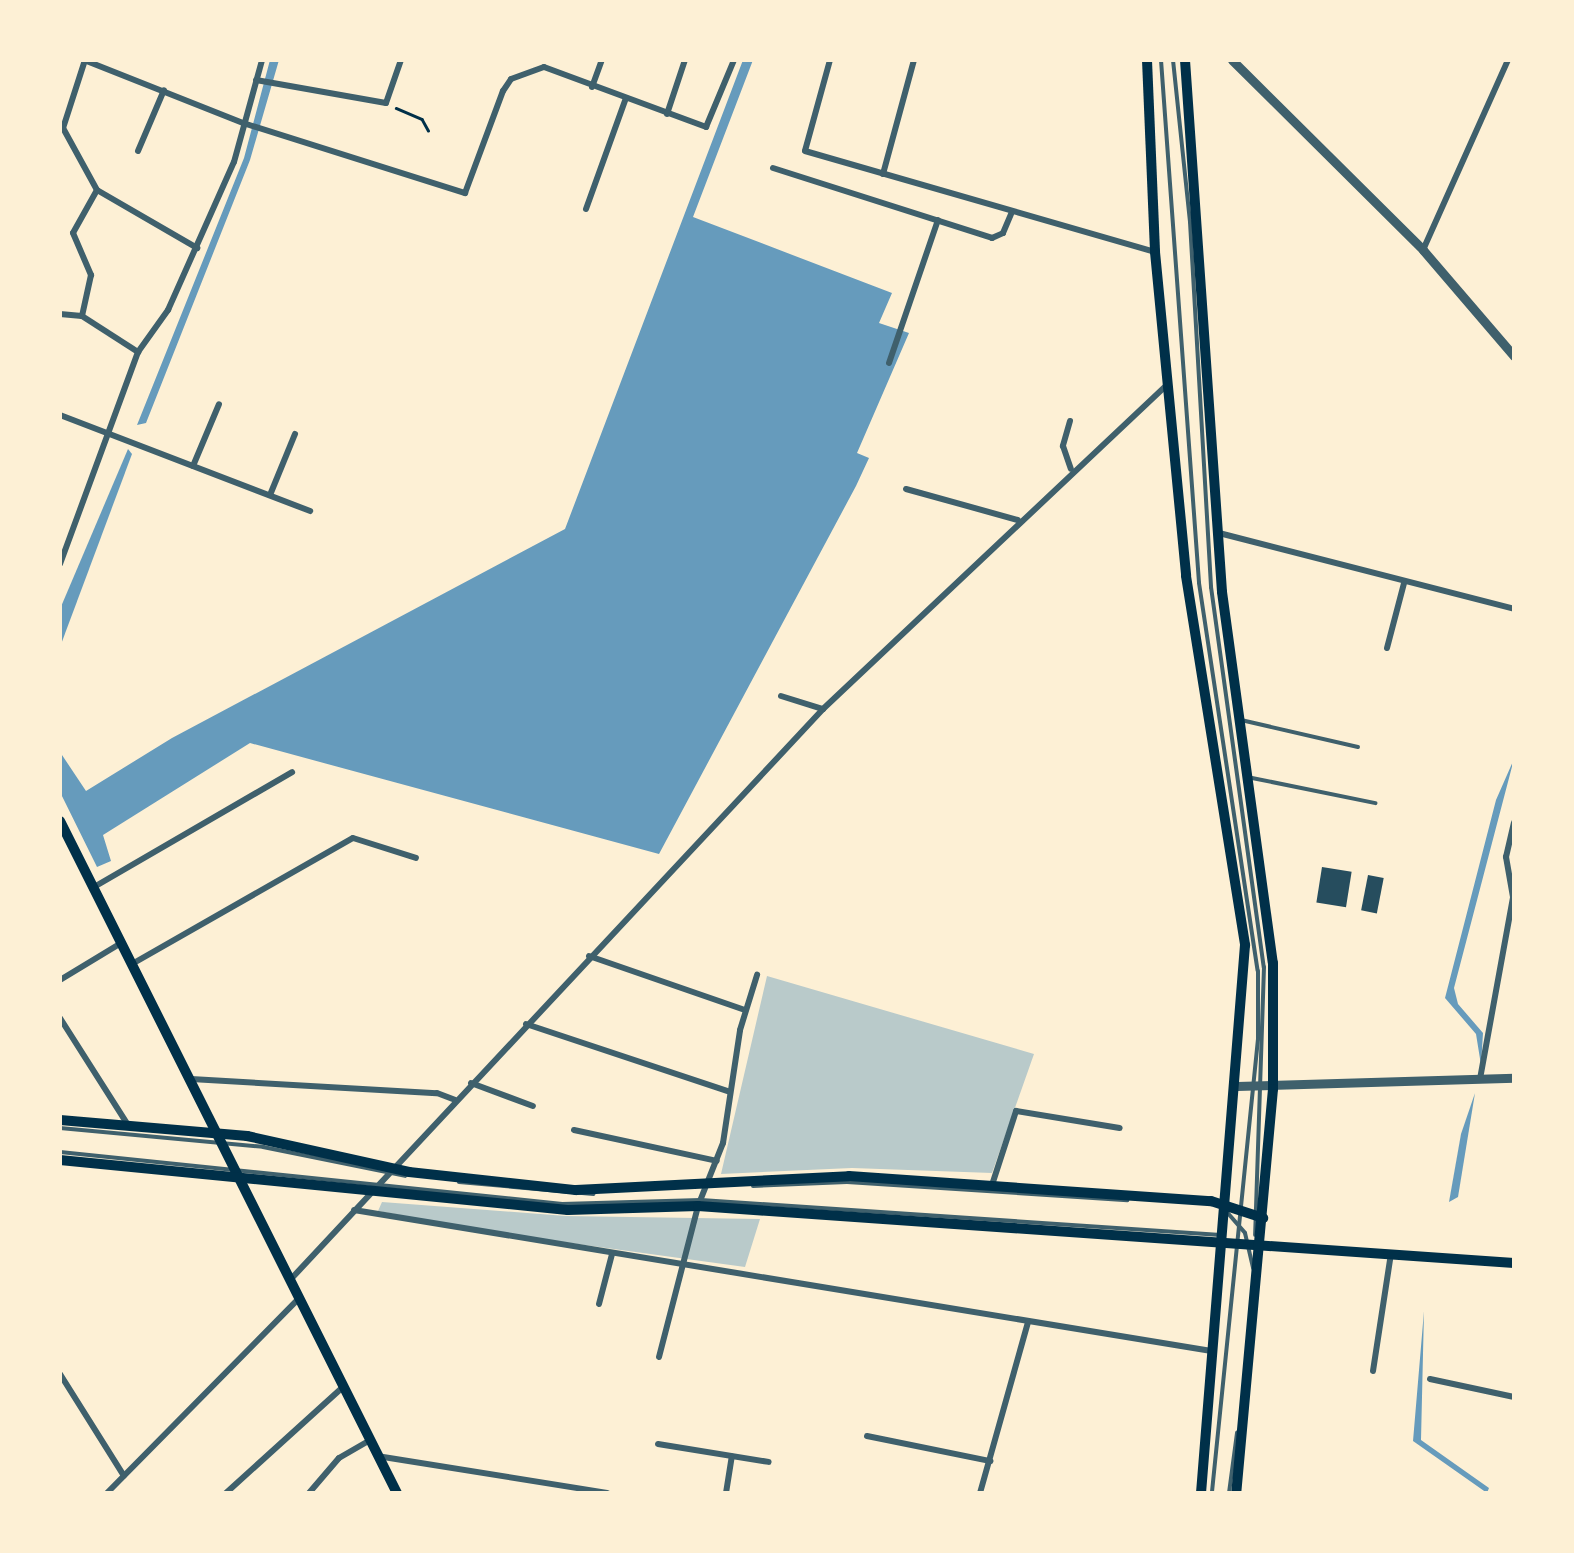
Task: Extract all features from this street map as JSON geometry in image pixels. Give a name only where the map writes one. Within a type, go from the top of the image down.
[{"type":"main road","points":[[1147,60],[1155,252],[1186,576],[1245,946],[1226,1208],[1239,1243],[1232,1493]]},
{"type":"main road","points":[[1184,60],[1220,532],[1240,720],[1273,963],[1263,1088],[1259,1217],[1239,1243],[1211,1351],[1201,1493]]},
{"type":"main road","points":[[60,821],[397,1493]]},
{"type":"main road","points":[[60,1120],[329,1150],[389,1171],[576,1190],[849,1176],[1226,1208],[1259,1217]]},
{"type":"main road","points":[[60,1156],[234,1170],[568,1210],[700,1203],[1514,1263]]},
{"type":"street","points":[[198,248],[97,190],[63,128],[85,60],[243,123],[464,193],[511,79],[544,64],[592,87],[706,127],[734,60]]},
{"type":"street","points":[[60,564],[112,434],[138,352],[168,310],[198,248],[262,60]]},
{"type":"street","points":[[256,80],[296,92],[386,103],[401,60]]},
{"type":"street","points":[[592,87],[602,60]]},
{"type":"street","points":[[667,114],[685,60]]},
{"type":"street","points":[[830,60],[802,146],[1011,214],[1155,252]]},
{"type":"street","points":[[883,174],[914,60]]},
{"type":"street","points":[[1232,60],[1423,250],[1514,356]]},
{"type":"street","points":[[1423,250],[1508,60]]},
{"type":"street","points":[[138,152],[164,90]]},
{"type":"street","points":[[586,209],[626,98]]},
{"type":"street","points":[[773,168],[992,238],[1003,233],[1011,214]]},
{"type":"street","points":[[82,316],[91,275],[73,233],[97,190]]},
{"type":"street","points":[[888,363],[938,220]]},
{"type":"street","points":[[60,314],[82,316],[138,352]]},
{"type":"street","points":[[291,1278],[823,709],[1072,469],[1169,384]]},
{"type":"street","points":[[193,466],[219,404]]},
{"type":"street","points":[[60,416],[310,511]]},
{"type":"street","points":[[1070,421],[1063,446],[1072,469]]},
{"type":"street","points":[[270,495],[294,434]]},
{"type":"street","points":[[906,489],[1018,520]]},
{"type":"street","points":[[1220,532],[1404,583],[1514,608]]},
{"type":"street","points":[[1387,648],[1404,583]]},
{"type":"street","points":[[781,696],[823,709]]},
{"type":"street","points":[[94,887],[292,772]]},
{"type":"street","points":[[1480,1080],[1513,897],[1506,857],[1514,822]]},
{"type":"street","points":[[132,964],[346,840],[416,858]]},
{"type":"street","points":[[60,980],[122,943]]},
{"type":"street","points":[[589,956],[745,1010]]},
{"type":"street","points":[[660,1357],[700,1203],[717,1161],[745,1010],[757,974]]},
{"type":"street","points":[[60,1018],[128,1125]]},
{"type":"street","points":[[526,1024],[730,1092]]},
{"type":"street","points":[[1237,1086],[1514,1078]]},
{"type":"street","points":[[190,1079],[437,1093],[455,1100]]},
{"type":"street","points":[[471,1082],[532,1106]]},
{"type":"street","points":[[991,1186],[1016,1111],[1120,1128]]},
{"type":"street","points":[[574,1130],[717,1161]]},
{"type":"street","points":[[353,1210],[1211,1351]]},
{"type":"street","points":[[600,1304],[612,1254]]},
{"type":"street","points":[[1374,1371],[1391,1254]]},
{"type":"street","points":[[108,1493],[300,1297]]},
{"type":"street","points":[[980,1493],[1028,1322]]},
{"type":"street","points":[[60,1374],[124,1476]]},
{"type":"street","points":[[1430,1380],[1514,1397]]},
{"type":"street","points":[[226,1493],[344,1386]]},
{"type":"street","points":[[868,1436],[990,1461]]},
{"type":"street","points":[[309,1493],[340,1458],[370,1440]]},
{"type":"street","points":[[658,1444],[769,1462]]},
{"type":"street","points":[[378,1456],[606,1493]]},
{"type":"street","points":[[726,1493],[732,1456]]},
{"type":"lane","points":[[1161,60],[1198,583],[1258,970],[1263,1088]]},
{"type":"lane","points":[[1173,60],[1190,222],[1210,588],[1264,967],[1263,1088],[1240,1210],[1212,1493]]},
{"type":"lane","points":[[1240,720],[1358,747]]},
{"type":"lane","points":[[1248,776],[1375,803]]},
{"type":"lane","points":[[60,1128],[220,1138]]},
{"type":"lane","points":[[707,1185],[848,1182],[1226,1208],[1239,1224],[1239,1243],[1253,1268],[1232,1493]]},
{"type":"path","points":[[386,103],[422,118],[428,130]]},
{"type":"shaded area","points":[[767,976],[1034,1054],[992,1173],[852,1168],[721,1174]]},
{"type":"shaded area","points":[[382,1202],[566,1216],[760,1219],[745,1267],[497,1233],[378,1211]]},
{"type":"water","points":[[270,60],[279,60],[250,160],[146,423],[137,425],[244,158]]},
{"type":"water","points":[[743,60],[753,60],[693,217],[892,293],[879,323],[909,333],[857,453],[869,458],[856,486],[659,854],[250,743],[103,835],[111,861],[97,867],[60,792],[60,752],[86,791],[172,738],[565,529]]},
{"type":"water","points":[[128,449],[132,454],[60,647],[60,609]]},
{"type":"water","points":[[1514,759],[1454,988],[1458,1004],[1483,1033],[1481,1065],[1476,1034],[1445,998],[1496,800]]},
{"type":"water","points":[[1475,1093],[1458,1197],[1449,1202],[1461,1134]]},
{"type":"water","points":[[1424,1311],[1421,1440],[1489,1488],[1487,1493],[1413,1441]]},
{"type":"building","points":[[1322,867],[1352,872],[1346,907],[1316,903]]},
{"type":"building","points":[[1368,875],[1384,878],[1377,913],[1361,910]]}]
